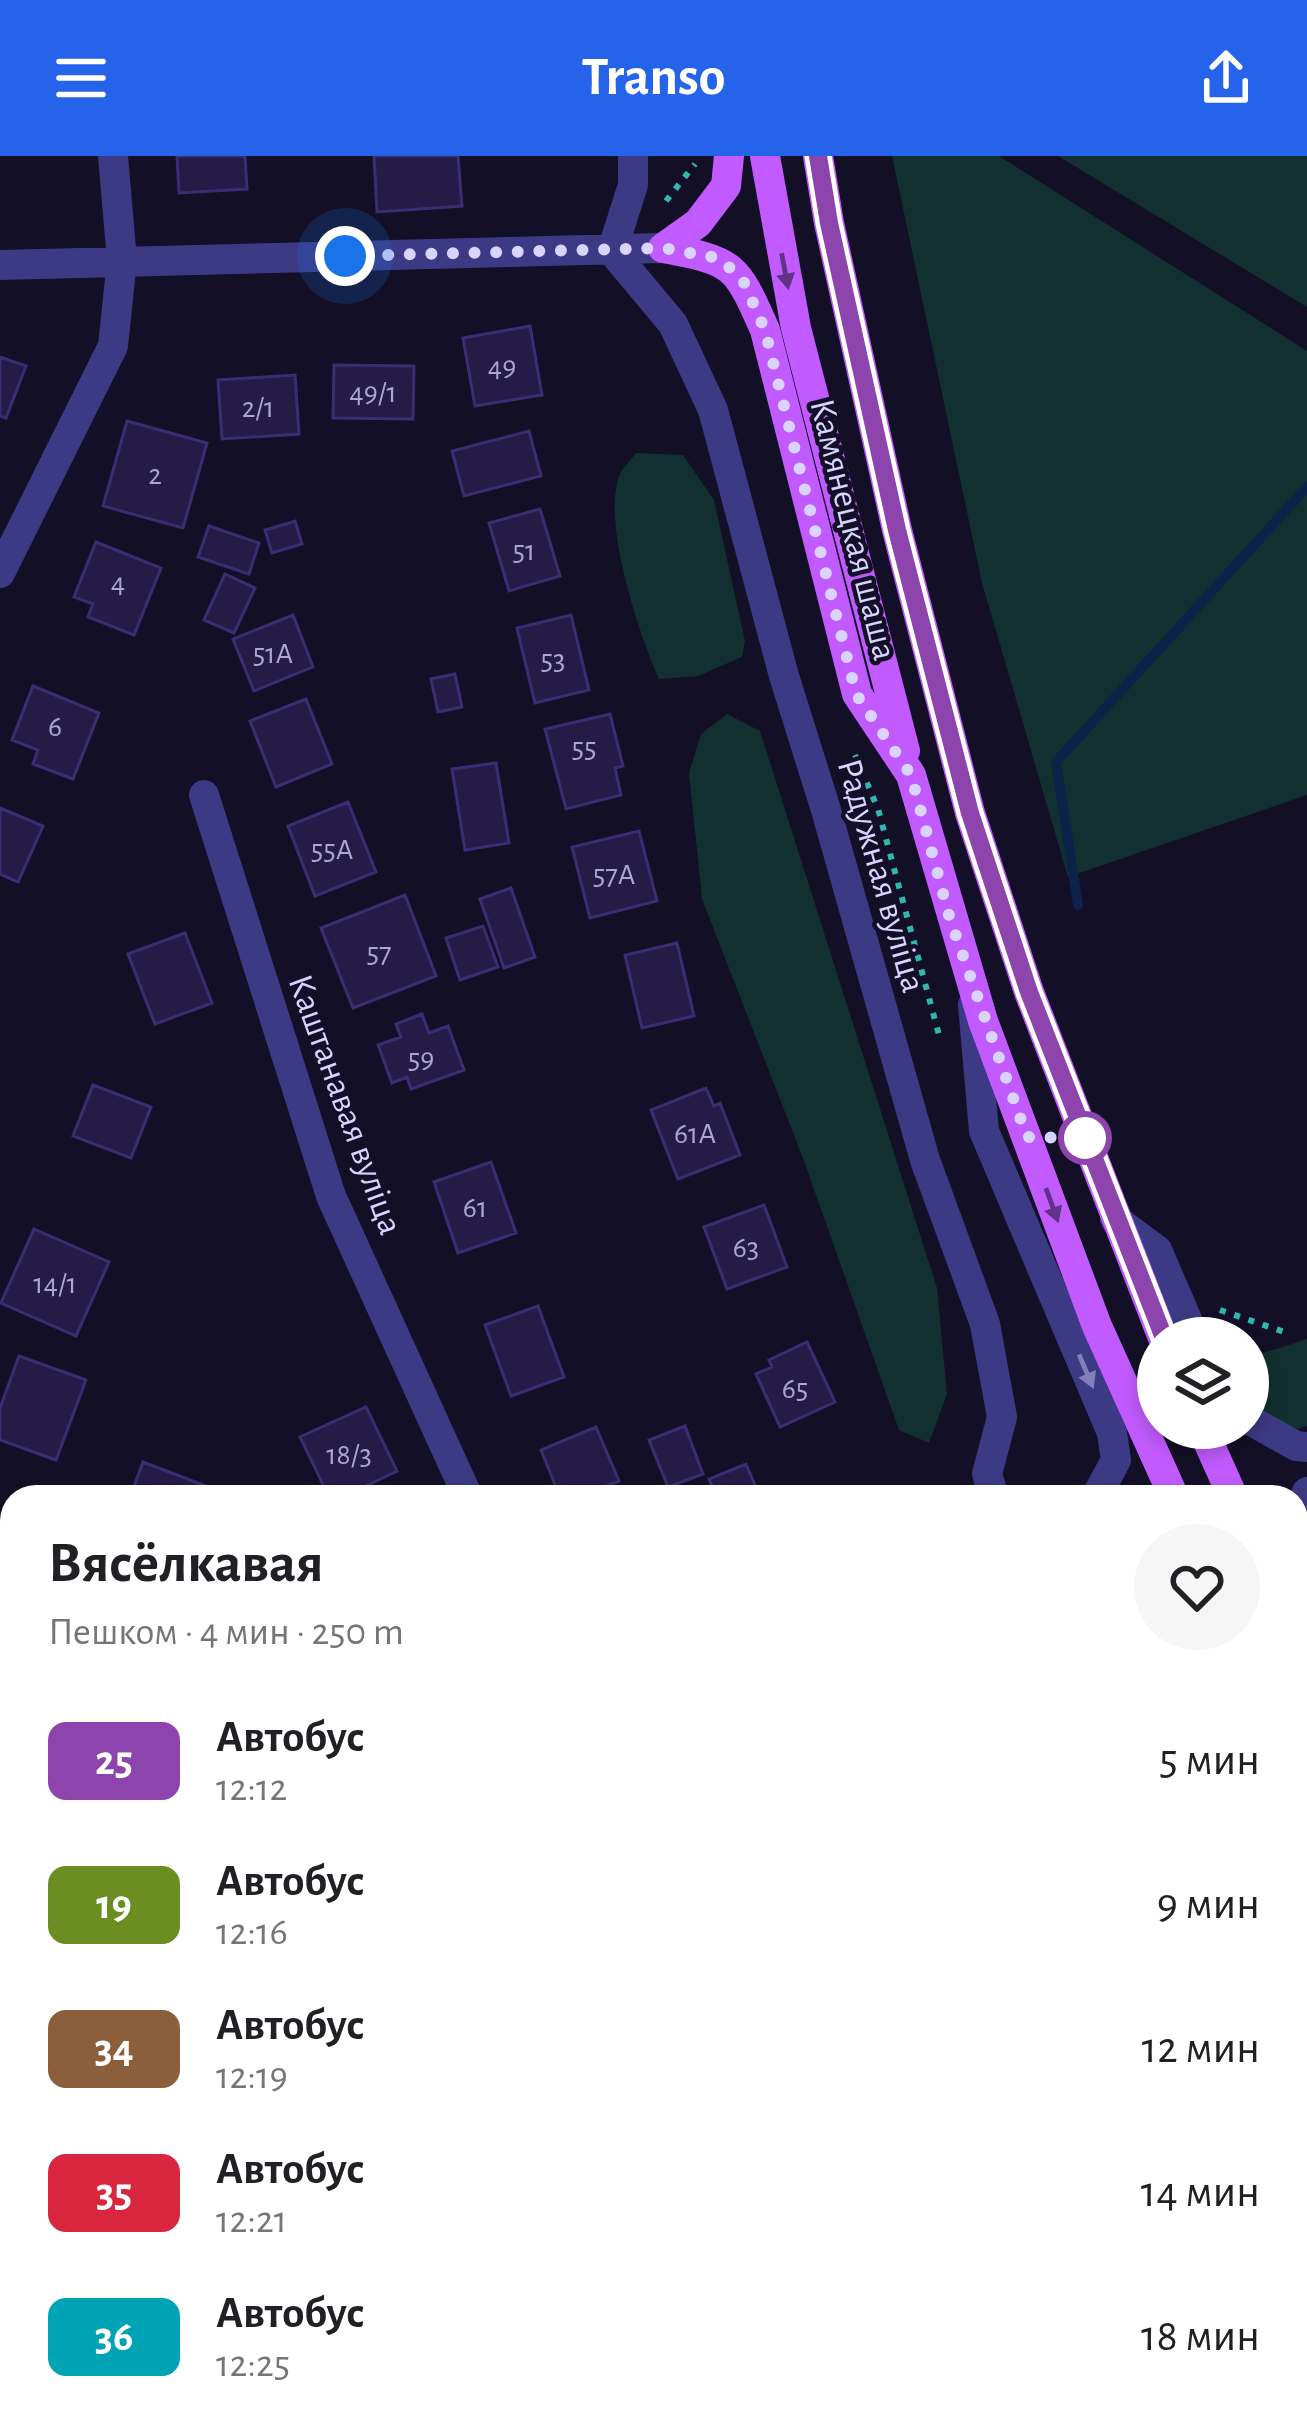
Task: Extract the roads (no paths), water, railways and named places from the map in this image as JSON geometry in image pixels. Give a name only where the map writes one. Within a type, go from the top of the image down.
[{"type":"main road","points":[[660,248],[698,223],[727,186],[729,156]]},
{"type":"main road","points":[[765,156],[796,328],[911,775]]},
{"type":"main road","name":"Камянецкая шаша","points":[[818,156],[897,530],[970,813],[1029,992],[1155,1317]]},
{"type":"main road","name":"Камянецкая шаша","points":[[660,248],[718,258],[742,278],[765,330],[856,694],[911,775],[971,982],[1097,1326],[1168,1485]]},
{"type":"main road","points":[[1211,1449],[1228,1485]]},
{"type":"street","points":[[0,573],[113,346],[122,260],[113,156]]},
{"type":"street","points":[[612,251],[633,185],[633,156]]},
{"type":"street","points":[[0,265],[660,248]]},
{"type":"street","name":"Радужная вуліца","points":[[612,251],[673,324],[713,410],[898,1070],[925,1160],[985,1324],[1002,1417],[987,1474],[990,1485]]},
{"type":"street","name":"Каштанавая вуліца","points":[[205,795],[331,1196],[463,1485]]},
{"type":"street","points":[[971,982],[984,1130],[1112,1432],[1116,1460],[1102,1485]]},
{"type":"street","points":[[1115,1219],[1156,1250],[1186,1317]]},
{"type":"street","points":[[1269,1431],[1307,1448]]},
{"type":"waterway","points":[[1078,905],[1056,762],[1307,487]]}]
